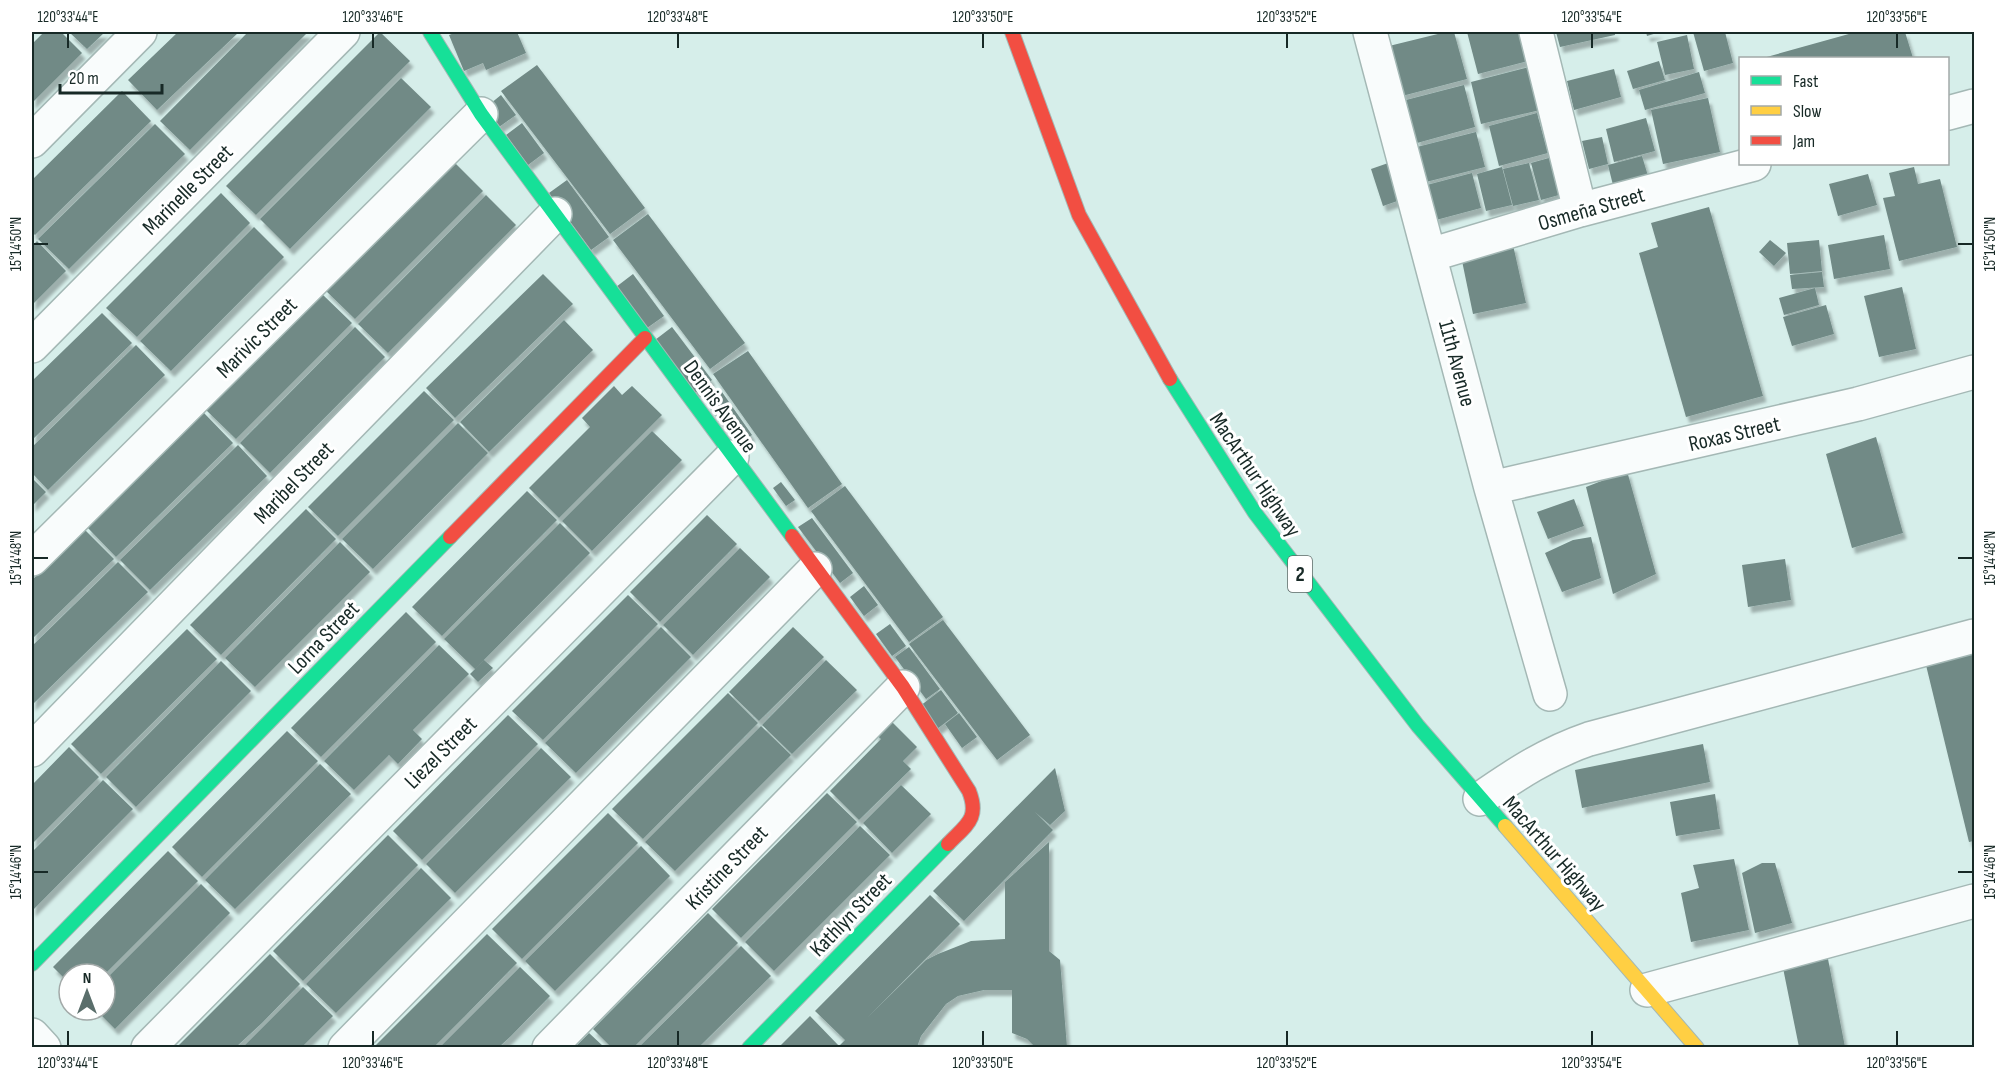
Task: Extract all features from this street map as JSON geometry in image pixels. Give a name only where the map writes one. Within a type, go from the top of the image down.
[{"type":"main road","name":"Dennis Avenue","points":[[430,32],[481,114],[903,687],[969,791],[975,807]]},
{"type":"main road","name":"MacArthur Highway","points":[[1012,32],[1079,215],[1186,408],[1255,513],[1418,726],[1697,1047]]},
{"type":"main road","name":"Lorna Street","points":[[32,964],[645,338]]},
{"type":"main road","name":"Kathlyn Street","points":[[749,1047],[971,820],[975,807]]},
{"type":"street","points":[[32,141],[140,32]]},
{"type":"street","name":"Marinelle Street","points":[[32,346],[343,32]]},
{"type":"street","name":"11th Avenue","points":[[1370,32],[1491,488],[1550,694]]},
{"type":"street","points":[[1536,32],[1580,210]]},
{"type":"street","points":[[1949,112],[1974,106]]},
{"type":"street","name":"Marivic Street","points":[[32,559],[481,114]]},
{"type":"street","name":"Osmeña Street","points":[[1430,255],[1580,210],[1750,165]]},
{"type":"street","name":"Maribel Street","points":[[32,750],[555,214]]},
{"type":"street","name":"Roxas Street","points":[[1491,488],[1858,404],[1974,372]]},
{"type":"street","name":"Liezel Street","points":[[148,1047],[732,457]]},
{"type":"street","points":[[345,1047],[815,569]]},
{"type":"street","points":[[1480,799],[1527,766],[1559,750],[1589,739],[1974,636]]},
{"type":"street","name":"Kristine Street","points":[[549,1047],[903,687]]},
{"type":"street","points":[[1647,990],[1974,901]]},
{"type":"street","points":[[32,1035],[44,1047]]},
{"type":"building","points":[[44,32],[61,32],[82,53],[32,103],[32,44]]},
{"type":"building","points":[[69,32],[105,32],[87,49]]},
{"type":"building","points":[[178,32],[239,32],[157,110],[128,80]]},
{"type":"building","points":[[248,32],[308,32],[190,150],[160,121]]},
{"type":"building","points":[[380,32],[410,61],[256,215],[226,186]]},
{"type":"building","points":[[457,32],[517,32],[526,53],[486,70],[483,63],[464,71],[449,35]]},
{"type":"building","points":[[1454,32],[1467,79],[1402,96],[1389,46]]},
{"type":"building","points":[[1467,32],[1529,32],[1536,59],[1478,74]]},
{"type":"building","points":[[1556,32],[1615,32],[1615,35],[1560,47]]},
{"type":"building","points":[[1646,32],[1660,32],[1647,36]]},
{"type":"building","points":[[1693,32],[1725,32],[1733,63],[1704,71]]},
{"type":"building","points":[[1856,32],[1905,32],[1913,57],[1767,57]]},
{"type":"building","points":[[1687,35],[1694,69],[1665,75],[1657,42]]},
{"type":"building","points":[[1659,61],[1665,80],[1633,89],[1627,71]]},
{"type":"building","points":[[537,65],[645,208],[610,234],[501,91]]},
{"type":"building","points":[[1529,67],[1540,110],[1481,124],[1471,82]]},
{"type":"building","points":[[1614,69],[1621,97],[1574,110],[1567,81]]},
{"type":"building","points":[[1699,72],[1705,93],[1645,110],[1639,90]]},
{"type":"building","points":[[401,78],[431,107],[290,249],[260,219]]},
{"type":"building","points":[[1464,85],[1475,127],[1417,143],[1406,100]]},
{"type":"building","points":[[122,91],[151,121],[35,235],[32,232],[32,180]]},
{"type":"building","points":[[501,95],[516,115],[499,127],[485,108]]},
{"type":"building","points":[[1708,98],[1720,152],[1663,164],[1651,110]]},
{"type":"building","points":[[1537,113],[1548,153],[1499,166],[1489,126]]},
{"type":"building","points":[[1646,118],[1655,151],[1614,162],[1606,129]]},
{"type":"building","points":[[522,123],[544,153],[528,165],[506,135]]},
{"type":"building","points":[[155,124],[185,154],[69,269],[38,239]]},
{"type":"building","points":[[1476,132],[1485,167],[1426,182],[1417,147]]},
{"type":"building","points":[[1602,137],[1608,164],[1589,169],[1582,141]]},
{"type":"building","points":[[1556,156],[1566,193],[1541,200],[1531,163]]},
{"type":"building","points":[[1642,156],[1648,176],[1613,185],[1608,165]]},
{"type":"building","points":[[453,161],[483,191],[355,319],[325,290]]},
{"type":"building","points":[[1394,161],[1406,198],[1383,206],[1371,169]]},
{"type":"building","points":[[1529,163],[1539,200],[1513,206],[1503,169]]},
{"type":"building","points":[[1502,167],[1512,205],[1486,211],[1477,174]]},
{"type":"building","points":[[1914,167],[1918,184],[1940,179],[1957,247],[1899,261],[1883,198],[1895,196],[1889,173]]},
{"type":"building","points":[[1472,173],[1481,208],[1436,220],[1427,185]]},
{"type":"building","points":[[1868,174],[1877,205],[1838,216],[1829,184]]},
{"type":"building","points":[[567,180],[609,237],[591,250],[549,193]]},
{"type":"building","points":[[221,193],[250,223],[137,337],[106,308]]},
{"type":"building","points":[[486,195],[516,225],[388,353],[358,324]]},
{"type":"building","points":[[1709,207],[1763,396],[1686,417],[1639,253],[1658,247],[1651,223]]},
{"type":"building","points":[[648,214],[745,343],[710,369],[613,240]]},
{"type":"building","points":[[254,227],[284,257],[171,371],[140,341]]},
{"type":"building","points":[[1884,235],[1890,269],[1834,279],[1828,245]]},
{"type":"building","points":[[1770,240],[1786,253],[1774,266],[1759,252]]},
{"type":"building","points":[[1819,240],[1822,271],[1790,274],[1787,243]]},
{"type":"building","points":[[37,241],[66,271],[32,305],[32,246]]},
{"type":"building","points":[[1513,245],[1526,303],[1473,314],[1461,256]]},
{"type":"building","points":[[1822,272],[1824,287],[1792,289],[1790,275]]},
{"type":"building","points":[[543,274],[573,304],[455,418],[426,388]]},
{"type":"building","points":[[633,274],[664,316],[647,328],[616,287]]},
{"type":"building","points":[[1902,287],[1916,349],[1879,357],[1864,296]]},
{"type":"building","points":[[1815,288],[1819,305],[1784,315],[1779,298]]},
{"type":"building","points":[[322,294],[352,323],[236,439],[206,410]]},
{"type":"building","points":[[1826,305],[1834,334],[1792,346],[1783,317]]},
{"type":"building","points":[[102,313],[132,343],[32,440],[32,381]]},
{"type":"building","points":[[564,320],[593,350],[489,452],[460,422]]},
{"type":"building","points":[[355,327],[385,357],[270,473],[240,443]]},
{"type":"building","points":[[672,327],[712,380],[695,393],[655,340]]},
{"type":"building","points":[[136,345],[165,375],[48,490],[32,473],[32,447]]},
{"type":"building","points":[[748,351],[842,484],[808,508],[713,374]]},
{"type":"building","points":[[614,386],[622,395],[632,386],[662,415],[559,518],[529,488],[590,427],[582,418]]},
{"type":"building","points":[[424,391],[454,420],[338,536],[308,507]]},
{"type":"building","points":[[722,392],[752,435],[738,445],[707,403]]},
{"type":"building","points":[[204,413],[233,443],[116,557],[87,527]]},
{"type":"building","points":[[458,423],[488,453],[373,569],[342,539]]},
{"type":"building","points":[[652,431],[682,460],[592,551],[562,521]]},
{"type":"building","points":[[1876,437],[1903,533],[1852,548],[1826,454]]},
{"type":"building","points":[[238,445],[267,476],[150,590],[120,560]]},
{"type":"building","points":[[1627,471],[1656,574],[1613,594],[1586,487]]},
{"type":"building","points":[[32,478],[46,492],[32,506]]},
{"type":"building","points":[[781,482],[795,500],[786,506],[773,488]]},
{"type":"building","points":[[845,486],[943,617],[909,642],[811,511]]},
{"type":"building","points":[[527,491],[557,520],[442,636],[412,607]]},
{"type":"building","points":[[1574,499],[1584,526],[1548,539],[1537,512]]},
{"type":"building","points":[[306,509],[336,539],[221,655],[190,625]]},
{"type":"building","points":[[707,515],[737,544],[660,622],[630,592]]},
{"type":"building","points":[[812,518],[853,573],[840,583],[798,527]]},
{"type":"building","points":[[560,523],[590,553],[475,669],[444,639]]},
{"type":"building","points":[[84,529],[114,559],[32,639],[32,580]]},
{"type":"building","points":[[1591,537],[1601,578],[1562,592],[1545,553],[1573,540]]},
{"type":"building","points":[[340,542],[370,572],[255,687],[225,658]]},
{"type":"building","points":[[740,548],[770,577],[693,655],[663,625]]},
{"type":"building","points":[[1785,559],[1791,600],[1748,607],[1742,565]]},
{"type":"building","points":[[118,562],[148,592],[32,705],[32,646]]},
{"type":"building","points":[[864,586],[878,605],[864,616],[850,597]]},
{"type":"building","points":[[628,595],[658,624],[543,740],[512,711]]},
{"type":"building","points":[[406,612],[436,642],[321,757],[291,728]]},
{"type":"building","points":[[943,620],[1030,735],[997,760],[909,644]]},
{"type":"building","points":[[890,624],[906,646],[892,656],[876,634]]},
{"type":"building","points":[[661,627],[691,657],[576,773],[545,743]]},
{"type":"building","points":[[793,627],[824,657],[759,721],[729,692]]},
{"type":"building","points":[[187,629],[217,659],[101,774],[71,744]]},
{"type":"building","points":[[439,645],[469,674],[413,730],[422,739],[398,764],[389,755],[354,790],[324,761]]},
{"type":"building","points":[[909,647],[940,689],[926,699],[895,657]]},
{"type":"building","points":[[1974,652],[1974,841],[1969,842],[1925,661]]},
{"type":"building","points":[[484,660],[493,668],[478,682],[470,674]]},
{"type":"building","points":[[826,660],[857,690],[792,754],[762,725]]},
{"type":"building","points":[[221,661],[251,691],[136,807],[106,777]]},
{"type":"building","points":[[941,690],[958,713],[937,729],[920,706]]},
{"type":"building","points":[[728,693],[758,723],[643,839],[612,809]]},
{"type":"building","points":[[959,713],[977,737],[962,748],[945,724]]},
{"type":"building","points":[[508,715],[538,744],[422,860],[393,831]]},
{"type":"building","points":[[888,718],[917,747],[903,761],[911,769],[859,820],[830,791],[881,739],[874,733]]},
{"type":"building","points":[[761,726],[791,755],[675,871],[645,842]]},
{"type":"building","points":[[287,731],[318,761],[202,877],[172,847]]},
{"type":"building","points":[[1703,744],[1710,782],[1582,808],[1575,770]]},
{"type":"building","points":[[69,747],[99,777],[32,844],[32,785]]},
{"type":"building","points":[[541,748],[571,777],[455,893],[426,864]]},
{"type":"building","points":[[320,764],[351,794],[235,909],[205,880]]},
{"type":"building","points":[[1055,768],[1065,811],[1050,825],[1035,812],[1053,830],[964,921],[933,891]]},
{"type":"building","points":[[103,780],[133,809],[32,911],[32,852]]},
{"type":"building","points":[[901,785],[931,814],[892,853],[863,823]]},
{"type":"building","points":[[827,793],[857,822],[741,938],[712,909]]},
{"type":"building","points":[[1715,794],[1720,829],[1676,836],[1670,802]]},
{"type":"building","points":[[608,813],[638,843],[522,959],[492,929]]},
{"type":"building","points":[[860,826],[890,855],[774,971],[745,942]]},
{"type":"building","points":[[388,835],[418,865],[303,981],[273,951]]},
{"type":"building","points":[[1049,842],[1049,951],[1060,960],[1067,1047],[1035,1047],[1027,1039],[1012,1033],[1012,990],[984,990],[958,996],[946,1004],[921,1036],[917,1047],[779,1047],[810,1016],[839,1046],[845,1040],[815,1011],[930,895],[960,924],[868,1017],[926,960],[971,941],[1005,939],[1005,882]]},
{"type":"building","points":[[641,846],[670,876],[555,991],[525,961]]},
{"type":"building","points":[[168,851],[198,881],[117,962],[58,962]]},
{"type":"building","points":[[1734,859],[1749,930],[1691,942],[1681,893],[1699,888],[1693,865]]},
{"type":"building","points":[[1762,863],[1775,863],[1792,923],[1755,933],[1742,873]]},
{"type":"building","points":[[421,868],[451,898],[336,1013],[306,984]]},
{"type":"building","points":[[201,884],[230,913],[115,1029],[108,1022],[117,1022],[117,968]]},
{"type":"building","points":[[708,913],[738,943],[634,1047],[611,1047],[593,1029]]},
{"type":"building","points":[[487,934],[517,963],[434,1047],[374,1047]]},
{"type":"building","points":[[741,946],[771,976],[699,1047],[639,1047]]},
{"type":"building","points":[[270,954],[300,984],[262,1023],[236,1047],[177,1047]]},
{"type":"building","points":[[1828,959],[1845,1047],[1799,1047],[1783,968]]},
{"type":"building","points":[[520,967],[550,996],[511,1036],[499,1047],[440,1047]]},
{"type":"building","points":[[303,987],[333,1016],[302,1047],[243,1047]]},
{"type":"building","points":[[589,1033],[604,1047],[575,1047]]},
{"type":"traffic: fast","points":[[430,32],[481,114],[792,536]]},
{"type":"traffic: fast","points":[[1170,379],[1255,513],[1418,726],[1505,826]]},
{"type":"traffic: fast","points":[[32,964],[450,537]]},
{"type":"traffic: fast","points":[[749,1048],[948,844]]},
{"type":"traffic: slow","points":[[1505,826],[1697,1048]]},
{"type":"traffic: jam","points":[[1012,32],[1079,215],[1170,379]]},
{"type":"traffic: jam","points":[[450,537],[645,338]]},
{"type":"traffic: jam","points":[[792,536],[903,687],[969,791],[973,808],[972,815],[948,844]]}]
